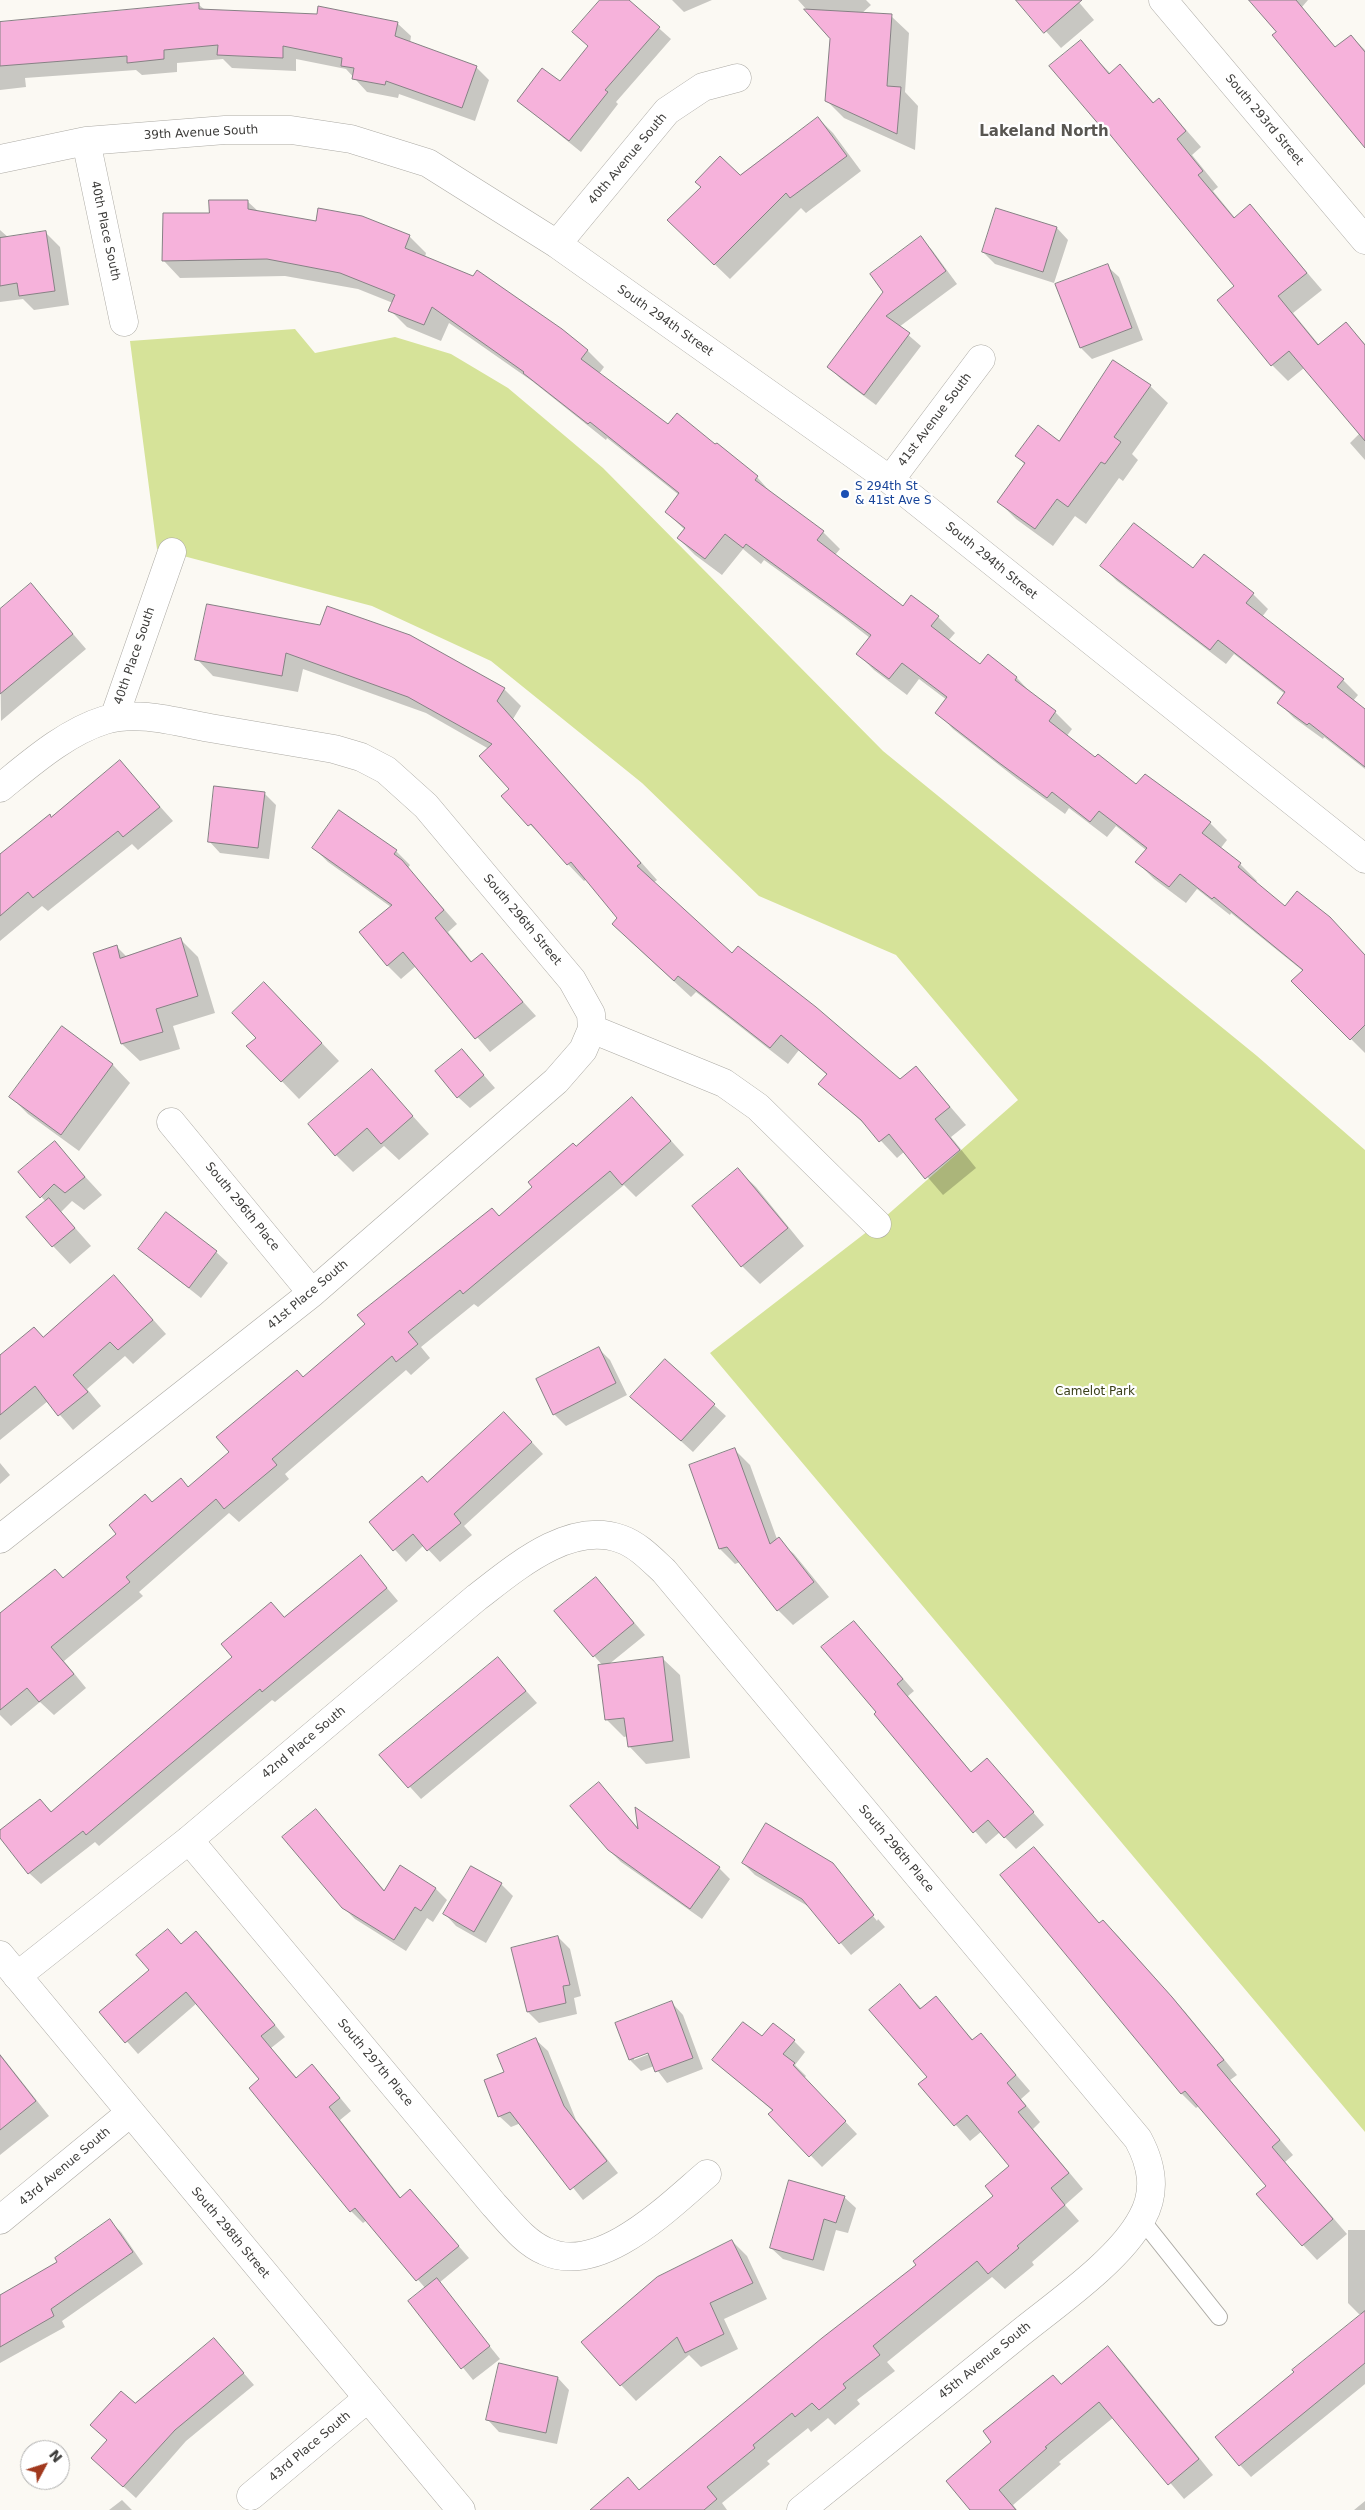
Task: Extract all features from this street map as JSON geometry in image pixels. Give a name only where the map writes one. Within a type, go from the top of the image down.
[{"type":"street","name":"South 293rd Street","points":[[1163,0],[1365,240]]},
{"type":"street","name":"40th Avenue South","points":[[557,244],[667,111],[703,87],[737,78]]},
{"type":"street","name":"39th Avenue South","points":[[0,159],[86,141],[225,130],[291,130],[351,139],[428,163],[557,244]]},
{"type":"street","name":"40th Place South","points":[[86,141],[124,322]]},
{"type":"street","name":"South 294th Street","points":[[557,244],[890,480],[1365,858]]},
{"type":"street","name":"41st Avenue South","points":[[890,480],[981,359]]},
{"type":"street","name":"40th Place South","points":[[0,788],[38,758],[73,735],[90,726],[114,718],[172,552]]},
{"type":"street","name":"South 296th Street","points":[[114,718],[147,717],[334,749],[360,757],[386,770],[426,806],[572,980],[591,1014],[592,1029]]},
{"type":"street","points":[[592,1029],[724,1083],[764,1113],[877,1224]]},
{"type":"street","name":"41st Place South","points":[[0,1539],[312,1293],[556,1081],[583,1050],[592,1029]]},
{"type":"street","name":"South 296th Place","points":[[172,1122],[312,1293]]},
{"type":"street","name":"South 296th Place","points":[[602,1534],[621,1539],[636,1546],[664,1571],[1138,2139],[1150,2167],[1146,2207]]},
{"type":"street","name":"42nd Place South","points":[[8,1966],[189,1840],[497,1582],[539,1553],[581,1536],[602,1534]]},
{"type":"street","name":"South 297th Place","points":[[189,1840],[494,2205],[533,2245],[547,2252],[579,2255],[603,2250],[619,2244],[644,2227],[708,2174]]},
{"type":"street","name":"South 298th Street","points":[[8,1966],[461,2510]]},
{"type":"street","name":"43rd Avenue South","points":[[0,2220],[130,2113]]},
{"type":"street","name":"45th Avenue South","points":[[814,2506],[1064,2298],[1118,2248],[1146,2207]]},
{"type":"street","name":"43rd Place South","points":[[251,2496],[368,2398]]},
{"type":"lane","points":[[1146,2207],[1219,2317]]},
{"type":"green space","name":"Camelot Park","points":[[295,329],[315,353],[395,337],[451,354],[508,388],[603,468],[883,751],[1257,1056],[1365,1150],[1365,2132],[710,1353],[877,1224],[1018,1100],[896,955],[759,896],[642,783],[491,661],[372,606],[157,549],[130,341]]},
{"type":"building","points":[[600,0],[629,0],[660,27],[605,90],[608,92],[569,141],[517,101],[542,68],[560,81],[588,46],[572,32]]},
{"type":"building","points":[[1016,0],[1082,0],[1044,33]]},
{"type":"building","points":[[1249,0],[1296,0],[1335,47],[1351,35],[1365,52],[1365,148],[1272,35],[1276,32]]},
{"type":"building","points":[[199,3],[199,9],[317,14],[318,6],[398,22],[395,36],[477,66],[462,108],[386,81],[385,85],[352,79],[354,68],[341,66],[342,58],[283,46],[283,58],[217,55],[218,45],[164,50],[164,59],[127,63],[127,56],[0,66],[0,22]]},
{"type":"building","points":[[804,9],[892,14],[887,86],[901,87],[897,134],[825,101],[830,39]]},
{"type":"building","points":[[1081,40],[1109,74],[1120,64],[1153,103],[1159,98],[1186,131],[1177,139],[1203,171],[1198,175],[1234,218],[1250,204],[1307,273],[1278,296],[1318,345],[1346,322],[1365,345],[1365,441],[1289,351],[1271,366],[1217,300],[1234,286],[1103,126],[1101,127],[1049,66]]},
{"type":"building","points":[[818,117],[847,156],[790,198],[786,193],[714,265],[667,220],[701,187],[695,182],[720,156],[740,175]]},
{"type":"building","points":[[209,200],[248,200],[248,209],[316,221],[318,208],[362,216],[410,235],[405,248],[473,276],[477,270],[562,329],[588,350],[581,359],[668,424],[677,413],[715,444],[717,443],[758,476],[755,480],[824,531],[817,540],[852,567],[903,606],[911,595],[939,616],[931,626],[980,664],[988,654],[1017,677],[1015,680],[1056,711],[1049,721],[1095,757],[1098,754],[1136,784],[1145,774],[1211,822],[1202,833],[1241,863],[1238,867],[1285,906],[1297,891],[1330,917],[1365,955],[1365,1025],[1350,1040],[1291,981],[1303,970],[1214,897],[1212,899],[1180,874],[1169,887],[1135,862],[1147,848],[1099,811],[1090,822],[1052,792],[1047,798],[998,762],[935,713],[947,697],[902,663],[889,679],[856,654],[871,635],[746,544],[743,548],[725,534],[705,559],[677,538],[685,528],[665,512],[679,493],[590,422],[588,424],[524,372],[432,307],[424,325],[388,311],[395,295],[340,273],[267,259],[162,261],[163,213],[209,213]]},
{"type":"building","points":[[996,208],[1057,227],[1043,272],[982,252]]},
{"type":"building","points":[[46,231],[55,291],[19,296],[17,283],[0,286],[0,238]]},
{"type":"building","points":[[921,236],[946,271],[886,316],[910,333],[864,395],[827,367],[883,292],[870,274]]},
{"type":"building","points":[[1108,264],[1132,328],[1080,348],[1055,284]]},
{"type":"building","points":[[1113,360],[1151,385],[1114,437],[1121,442],[1105,464],[1101,462],[1068,507],[1057,499],[1035,529],[997,502],[1025,463],[1015,456],[1038,425],[1059,441]]},
{"type":"building","points":[[1134,523],[1193,568],[1204,554],[1254,593],[1246,603],[1344,679],[1337,687],[1365,709],[1365,767],[1309,723],[1307,725],[1277,703],[1285,692],[1218,640],[1210,650],[1100,566]]},
{"type":"building","points":[[31,583],[73,634],[0,694],[0,609]]},
{"type":"building","points":[[207,604],[320,625],[327,606],[410,635],[505,688],[497,701],[641,863],[637,866],[732,953],[738,946],[816,1007],[900,1079],[916,1066],[950,1107],[935,1119],[960,1150],[925,1179],[889,1134],[879,1142],[861,1120],[818,1084],[827,1074],[781,1035],[770,1048],[678,976],[674,981],[612,924],[617,918],[571,862],[567,865],[531,824],[528,826],[501,796],[509,789],[479,756],[492,744],[408,697],[286,653],[282,676],[195,660]]},
{"type":"building","points":[[120,760],[160,807],[123,837],[118,831],[33,898],[28,892],[0,916],[0,854],[50,814],[51,817]]},
{"type":"building","points":[[214,786],[265,792],[258,848],[208,842]]},
{"type":"building","points":[[339,810],[397,850],[394,854],[402,860],[444,910],[435,918],[471,962],[482,953],[523,1002],[475,1039],[403,952],[387,966],[359,932],[392,905],[312,848]]},
{"type":"building","points":[[181,938],[198,996],[156,1009],[163,1032],[121,1044],[93,953],[117,945],[120,958]]},
{"type":"building","points":[[264,982],[322,1043],[281,1082],[246,1046],[256,1038],[232,1013]]},
{"type":"building","points":[[62,1026],[113,1064],[61,1135],[9,1097]]},
{"type":"building","points":[[462,1049],[484,1075],[457,1098],[435,1071]]},
{"type":"building","points":[[372,1069],[413,1116],[381,1144],[367,1128],[335,1156],[308,1124]]},
{"type":"building","points":[[632,1097],[671,1141],[622,1185],[610,1171],[463,1294],[460,1290],[408,1332],[418,1344],[396,1362],[392,1356],[272,1459],[277,1465],[224,1509],[216,1499],[126,1577],[130,1582],[51,1647],[74,1674],[39,1702],[27,1688],[0,1710],[0,1613],[55,1569],[63,1578],[116,1534],[109,1525],[145,1494],[152,1502],[181,1478],[188,1487],[229,1452],[216,1437],[297,1370],[303,1377],[365,1324],[357,1315],[492,1208],[499,1216],[532,1187],[528,1182],[573,1143],[576,1146]]},
{"type":"building","points":[[55,1141],[85,1177],[65,1193],[54,1184],[40,1198],[18,1172]]},
{"type":"building","points":[[738,1168],[788,1228],[741,1267],[692,1206]]},
{"type":"building","points":[[49,1198],[75,1228],[52,1247],[26,1217]]},
{"type":"building","points":[[166,1212],[217,1251],[189,1288],[138,1249]]},
{"type":"building","points":[[114,1275],[153,1320],[118,1350],[110,1342],[73,1375],[88,1392],[58,1416],[35,1386],[0,1415],[0,1355],[34,1327],[43,1337]]},
{"type":"building","points":[[599,1347],[616,1383],[553,1415],[536,1379]]},
{"type":"building","points":[[665,1359],[715,1404],[681,1441],[630,1397]]},
{"type":"building","points":[[504,1412],[532,1442],[454,1514],[461,1523],[427,1551],[413,1534],[393,1551],[369,1522],[422,1476],[427,1482]]},
{"type":"building","points":[[735,1448],[770,1544],[779,1537],[814,1582],[777,1611],[727,1547],[719,1549],[689,1465]]},
{"type":"building","points":[[361,1555],[387,1588],[262,1692],[260,1689],[86,1835],[83,1831],[28,1874],[0,1838],[0,1830],[40,1799],[51,1812],[232,1657],[221,1644],[271,1602],[284,1617]]},
{"type":"building","points":[[596,1577],[634,1623],[593,1657],[554,1611]]},
{"type":"building","points":[[854,1621],[903,1679],[897,1684],[971,1772],[987,1758],[1034,1812],[1004,1838],[988,1820],[973,1833],[821,1647]]},
{"type":"building","points":[[498,1657],[526,1691],[408,1788],[379,1755]]},
{"type":"building","points":[[663,1657],[673,1741],[628,1747],[624,1718],[605,1720],[598,1665]]},
{"type":"building","points":[[599,1782],[638,1829],[635,1807],[720,1867],[690,1909],[608,1850],[570,1806]]},
{"type":"building","points":[[316,1809],[384,1891],[400,1865],[436,1888],[421,1911],[415,1907],[394,1940],[342,1908],[282,1837]]},
{"type":"building","points":[[766,1823],[833,1863],[874,1915],[839,1944],[802,1899],[742,1863]]},
{"type":"building","points":[[1034,1847],[1099,1923],[1103,1920],[1172,1997],[1224,2060],[1217,2065],[1280,2140],[1272,2147],[1333,2219],[1302,2246],[1256,2194],[1266,2186],[1185,2091],[1181,2094],[1000,1875]]},
{"type":"building","points":[[471,1866],[502,1883],[474,1932],[443,1914]]},
{"type":"building","points":[[168,1929],[181,1944],[196,1931],[275,2025],[261,2036],[296,2078],[312,2064],[340,2098],[329,2107],[400,2198],[410,2189],[459,2246],[416,2281],[355,2208],[350,2212],[249,2088],[259,2079],[186,1992],[125,2043],[99,2012],[149,1970],[136,1955]]},
{"type":"building","points":[[558,1936],[570,1985],[563,1986],[566,2003],[527,2012],[511,1948]]},
{"type":"building","points":[[900,1984],[920,2009],[936,1996],[972,2040],[981,2033],[1016,2075],[1007,2083],[1026,2106],[1018,2112],[1069,2173],[1051,2188],[1065,2205],[988,2274],[977,2261],[873,2346],[880,2355],[843,2384],[846,2388],[819,2410],[812,2403],[795,2417],[792,2413],[753,2445],[755,2448],[707,2487],[717,2499],[704,2510],[590,2510],[628,2477],[639,2490],[822,2338],[916,2265],[913,2261],[993,2196],[985,2186],[1009,2166],[967,2115],[954,2126],[918,2084],[927,2077],[869,2010]]},
{"type":"building","points":[[672,2001],[693,2058],[655,2072],[648,2053],[629,2060],[615,2023]]},
{"type":"building","points":[[743,2022],[762,2036],[773,2023],[795,2040],[783,2054],[795,2063],[793,2065],[846,2121],[809,2157],[768,2114],[773,2110],[712,2060]]},
{"type":"building","points":[[536,2038],[564,2106],[607,2161],[570,2190],[510,2112],[498,2117],[484,2080],[504,2072],[497,2055]]},
{"type":"building","points":[[0,2055],[36,2101],[0,2130]]},
{"type":"building","points":[[789,2180],[845,2196],[836,2223],[824,2219],[813,2260],[770,2248]]},
{"type":"building","points":[[110,2219],[133,2252],[51,2309],[54,2316],[0,2347],[0,2295],[57,2262],[55,2258]]},
{"type":"building","points":[[732,2240],[753,2283],[710,2303],[724,2334],[685,2353],[677,2337],[620,2386],[581,2342],[657,2277]]},
{"type":"building","points":[[437,2278],[490,2346],[461,2369],[408,2301]]},
{"type":"building","points":[[1365,2311],[1365,2363],[1239,2466],[1215,2437],[1294,2372],[1292,2370]]},
{"type":"building","points":[[214,2338],[244,2373],[175,2430],[123,2487],[91,2458],[107,2440],[90,2425],[121,2391],[135,2403]]},
{"type":"building","points":[[1108,2346],[1199,2459],[1168,2485],[1099,2402],[1045,2447],[1047,2448],[999,2490],[1016,2510],[970,2510],[946,2481],[991,2442],[983,2431],[1053,2375],[1061,2384]]},
{"type":"building","points":[[499,2363],[558,2377],[546,2433],[486,2420]]},
{"type":"place","name":"S 294th St & 41st Ave S","points":[[845,494]]},
{"type":"district","name":"Lakeland North","points":[[1044,132]]}]
